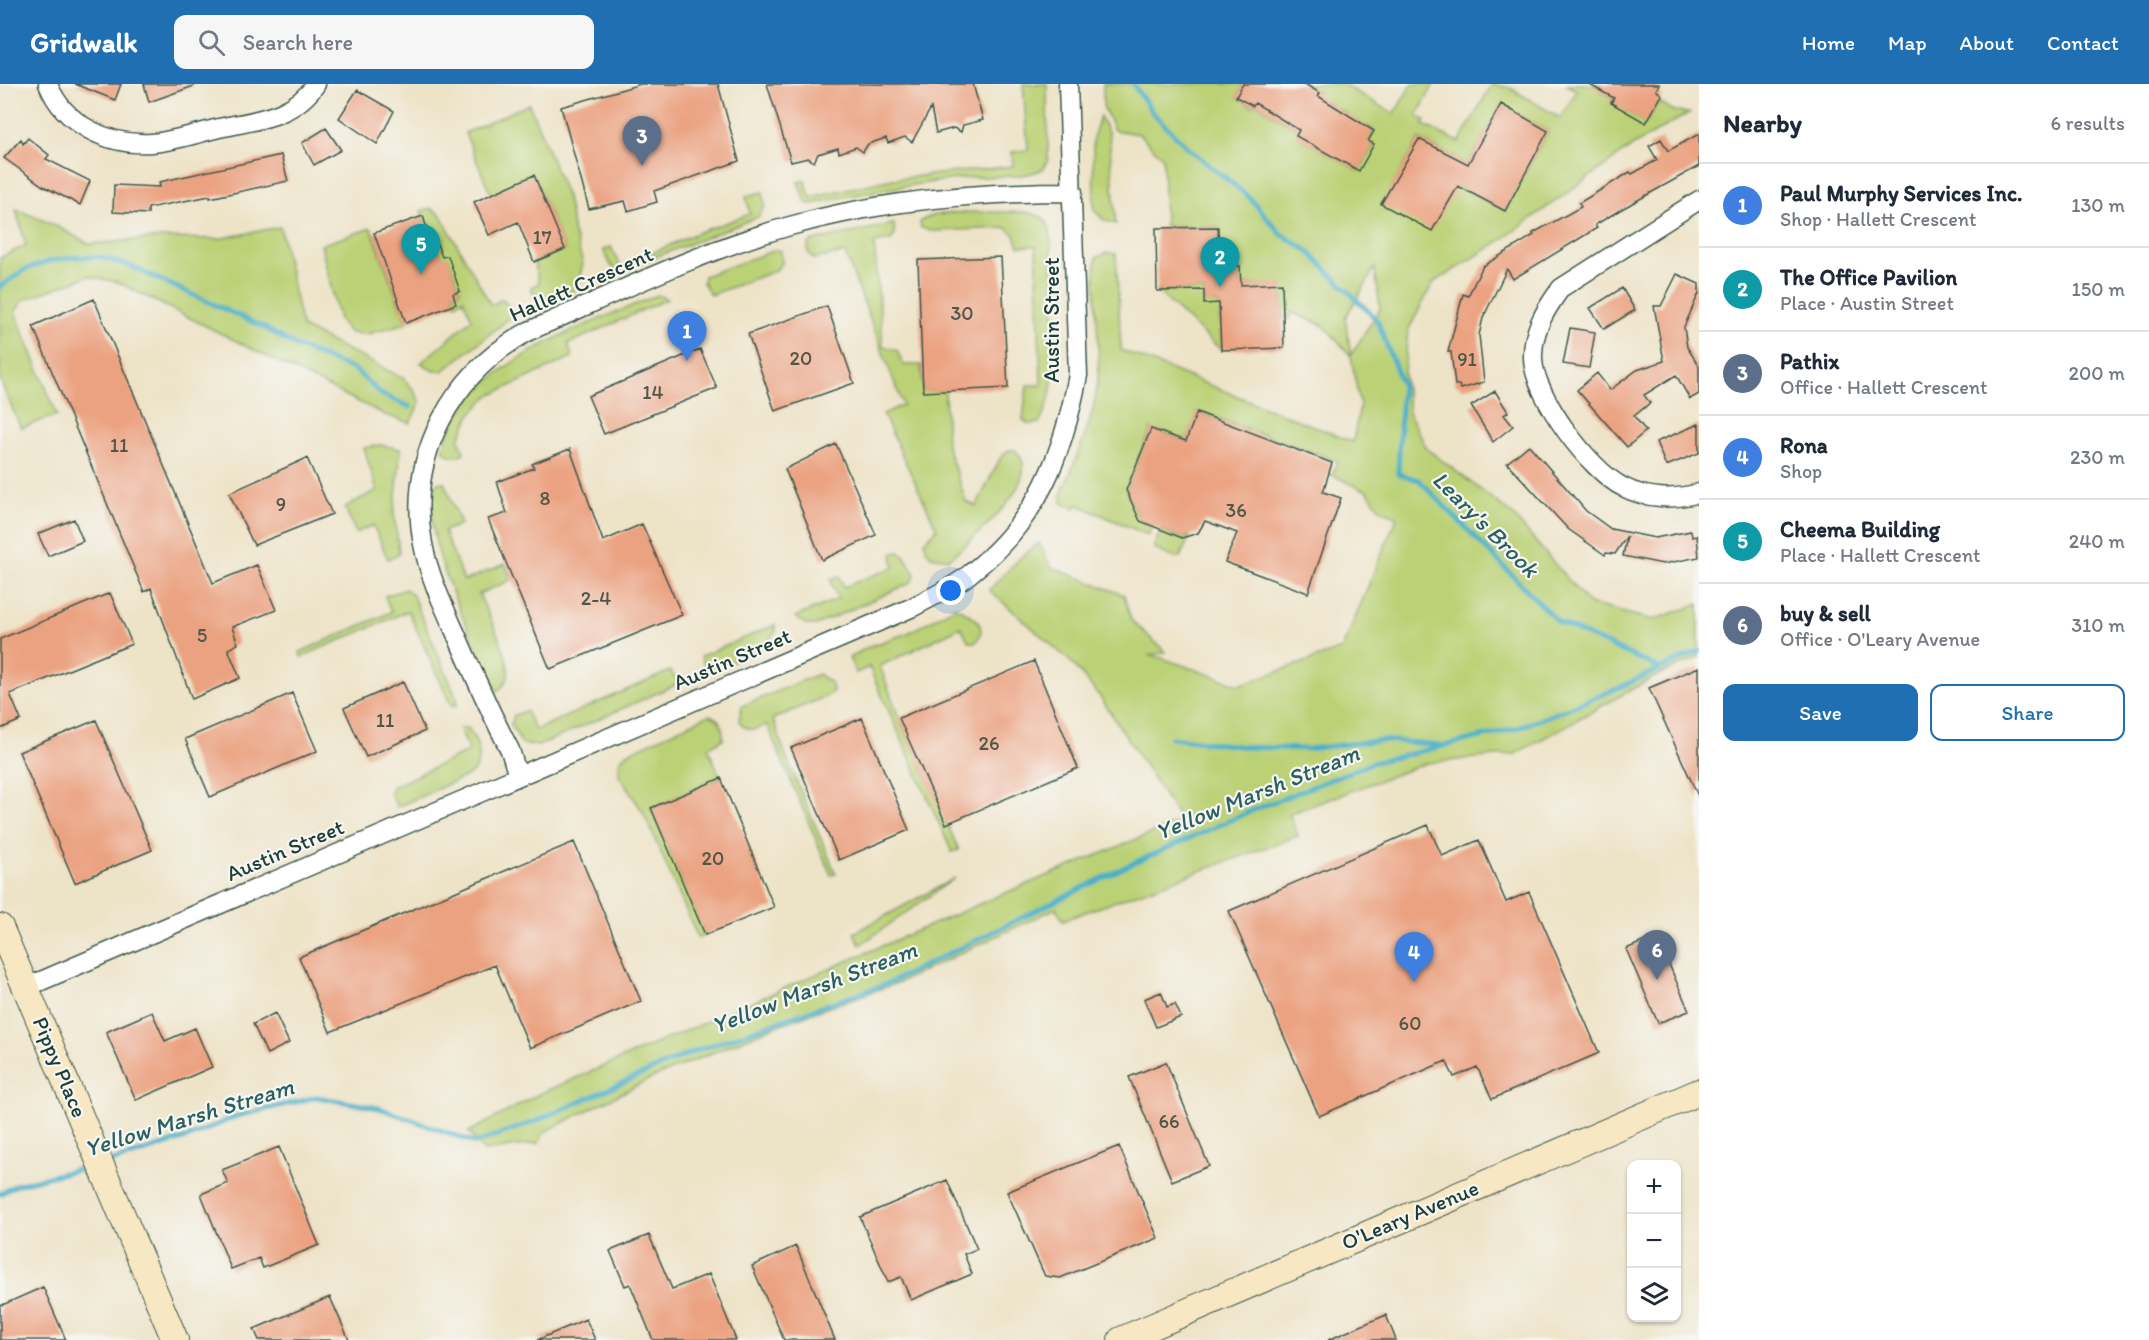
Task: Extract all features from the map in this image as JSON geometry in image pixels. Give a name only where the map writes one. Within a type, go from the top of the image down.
[{"type":"street","points":[[48,84],[65,113],[81,125],[103,136],[126,142],[153,143],[276,116],[296,106],[316,84]]},
{"type":"street","name":"Austin Street","points":[[27,987],[913,607],[972,573],[996,551],[1034,506],[1060,451],[1071,412],[1078,375],[1068,84]]},
{"type":"street","name":"Hallett Crescent","points":[[518,776],[510,750],[437,590],[422,541],[421,488],[433,434],[446,409],[481,364],[505,344],[529,331],[712,253],[790,226],[932,198],[978,194],[1073,192]]},
{"type":"street","points":[[1699,200],[1560,288],[1545,309],[1535,333],[1533,359],[1536,382],[1546,405],[1598,469],[1622,487],[1648,496],[1672,498],[1699,493]]},
{"type":"street","name":"Pippy Place","points":[[0,927],[175,1340]]},
{"type":"street","name":"O'Leary Avenue","points":[[1121,1340],[1699,1092]]},
{"type":"green space","points":[[1023,84],[1047,84],[1048,159],[1043,169],[1024,175],[947,180],[869,192],[812,204],[806,203],[798,182],[805,180],[810,197],[893,179],[1013,166],[1012,152],[1028,150]]},
{"type":"green space","points":[[1103,84],[1243,84],[1237,97],[1252,106],[1255,103],[1299,130],[1297,136],[1359,171],[1374,145],[1368,141],[1374,131],[1367,126],[1361,136],[1361,123],[1354,119],[1342,124],[1347,114],[1339,109],[1333,118],[1327,115],[1332,105],[1325,101],[1315,101],[1319,92],[1302,84],[1343,84],[1394,114],[1412,84],[1434,84],[1417,116],[1425,120],[1423,125],[1459,142],[1492,84],[1510,88],[1560,118],[1577,91],[1566,84],[1601,84],[1603,85],[1600,91],[1614,98],[1611,102],[1646,123],[1658,102],[1676,112],[1689,113],[1635,144],[1500,241],[1433,283],[1408,331],[1404,374],[1409,413],[1427,449],[1511,513],[1589,604],[1653,620],[1699,604],[1699,657],[1654,677],[1515,754],[1427,763],[1289,814],[1298,836],[1063,920],[1056,908],[900,982],[773,1027],[648,1080],[544,1132],[539,1143],[484,1151],[469,1132],[539,1094],[998,896],[1181,821],[1101,698],[1072,663],[989,590],[1021,557],[1039,543],[1051,567],[1124,595],[1131,620],[1166,652],[1148,655],[1239,685],[1342,649],[1397,517],[1380,509],[1367,491],[1332,475],[1338,461],[1198,412],[1186,441],[1151,429],[1126,490],[1140,521],[1152,526],[1148,535],[1078,505],[1075,508],[1062,503],[1062,492],[1084,436],[1096,393],[1099,363],[1095,288],[1096,258],[1106,253],[1116,254],[1121,350],[1353,442],[1360,406],[1351,356],[1324,326],[1291,312],[1290,319],[1283,318],[1282,284],[1241,285],[1240,266],[1219,266],[1218,227],[1165,226],[1163,158],[1139,134],[1114,130],[1103,106]],"holes":[[[1501,105],[1548,131],[1505,211],[1458,186],[1382,204],[1419,139],[1468,164]],[[1375,268],[1380,309],[1351,355],[1345,318]]]},
{"type":"green space","points":[[529,104],[567,197],[574,234],[583,263],[577,289],[539,307],[531,287],[539,283],[534,262],[565,249],[534,176],[491,195],[465,133]]},
{"type":"green space","points":[[1100,116],[1109,134],[1116,224],[1104,220],[1094,210],[1093,138]]},
{"type":"green space","points":[[763,192],[765,206],[758,217],[625,269],[619,271],[611,266],[603,250],[611,247],[621,267],[697,233],[750,214],[746,196]]},
{"type":"green space","points":[[430,208],[440,214],[491,305],[503,299],[512,312],[511,317],[443,371],[434,371],[421,363],[472,319],[463,299],[456,304],[453,294],[460,291],[448,257],[442,257],[434,236],[430,238],[421,211]]},
{"type":"green space","points":[[16,209],[54,225],[89,244],[160,238],[218,239],[280,227],[302,327],[403,378],[414,390],[420,402],[410,423],[385,415],[117,282],[88,276],[23,300],[15,312],[57,415],[21,428],[0,380],[0,258],[26,245]]},
{"type":"green space","points":[[1024,212],[1041,217],[1050,230],[1055,330],[1052,384],[1047,406],[1039,423],[1029,424],[1023,420],[1027,385],[1041,385],[1036,246],[1019,246],[1015,235],[1007,228],[932,231],[921,228],[920,222],[928,218],[954,213]]},
{"type":"green space","points":[[894,224],[895,235],[891,240],[874,243],[883,346],[897,350],[903,365],[921,365],[923,391],[945,391],[947,446],[966,502],[976,506],[1001,457],[1009,450],[1015,450],[1023,463],[1022,477],[1003,509],[949,559],[931,556],[926,549],[925,541],[937,529],[883,414],[903,405],[845,253],[813,259],[808,252],[808,244],[812,241]]},
{"type":"green space","points":[[371,228],[406,323],[368,334],[350,333],[339,320],[321,245]]},
{"type":"green space","points":[[775,250],[781,251],[782,263],[775,271],[710,295],[703,282],[704,276]]},
{"type":"green space","points":[[1204,290],[1204,303],[1219,303],[1221,350],[1157,291]]},
{"type":"green space","points":[[658,295],[667,299],[568,344],[572,357],[487,397],[470,415],[459,439],[464,453],[453,456],[443,450],[455,419],[475,393],[501,371],[563,335]]},
{"type":"green space","points":[[380,445],[401,449],[394,513],[399,552],[388,559],[373,525],[356,533],[345,507],[377,490],[364,448]]},
{"type":"green space","points":[[444,482],[461,524],[444,531],[464,581],[505,564],[511,580],[479,594],[506,657],[507,681],[497,691],[462,617],[440,557],[433,529],[432,504],[437,483]]},
{"type":"green space","points":[[1161,530],[1182,538],[1190,536],[1180,557],[1175,558],[1156,550],[1154,546]]},
{"type":"green space","points":[[898,552],[904,555],[915,574],[912,581],[906,585],[816,625],[807,625],[795,617],[838,599],[830,579],[839,576],[844,587],[894,567],[892,554]]},
{"type":"green space","points":[[406,589],[412,594],[457,699],[457,705],[452,707],[408,611],[301,657],[300,652],[391,612],[385,596]]},
{"type":"green space","points":[[955,607],[972,616],[979,624],[981,630],[976,642],[969,642],[961,627],[880,666],[899,718],[959,850],[952,852],[869,667],[856,673],[849,658],[868,647],[910,632]]},
{"type":"green space","points":[[775,625],[776,631],[764,647],[707,673],[701,656]]},
{"type":"green space","points":[[670,671],[680,683],[538,746],[522,744],[511,725],[514,715],[526,711],[535,730]]},
{"type":"green space","points":[[818,674],[832,684],[833,691],[829,695],[773,719],[786,757],[836,874],[831,875],[767,725],[752,730],[742,726],[739,720],[742,706]]},
{"type":"green space","points":[[709,715],[717,719],[722,727],[723,739],[708,748],[721,778],[651,808],[705,935],[698,938],[643,812],[619,775],[619,763],[625,754]]},
{"type":"green space","points":[[460,728],[468,728],[475,739],[479,757],[475,769],[471,774],[397,807],[390,792],[392,787],[469,751]]},
{"type":"green space","points":[[955,878],[860,945],[854,933]]},
{"type":"building","points":[[75,84],[121,84],[115,100]]},
{"type":"building","points":[[144,84],[194,84],[194,86],[149,102]]},
{"type":"building","points":[[641,84],[718,84],[739,161],[654,191],[657,202],[628,211],[625,201],[589,209],[561,107]]},
{"type":"building","points":[[767,84],[973,84],[983,120],[963,125],[961,132],[954,128],[936,133],[931,108],[912,142],[905,137],[888,143],[886,138],[868,144],[863,152],[856,147],[839,153],[838,148],[818,154],[814,162],[808,158],[791,162]]},
{"type":"building","points":[[1243,84],[1305,84],[1320,93],[1318,96],[1374,131],[1368,141],[1374,144],[1359,171],[1296,136],[1299,130],[1255,103],[1253,106],[1236,97]]},
{"type":"building","points":[[1588,84],[1659,84],[1656,90],[1662,95],[1646,123],[1611,103],[1614,98]]},
{"type":"building","points":[[357,90],[394,111],[377,144],[339,118]]},
{"type":"building","points":[[1501,104],[1548,131],[1505,211],[1458,186],[1432,231],[1381,204],[1419,139],[1468,164]]},
{"type":"building","points":[[326,128],[341,150],[314,165],[302,143]]},
{"type":"building","points":[[1699,134],[1699,166],[1595,225],[1597,228],[1513,279],[1507,269],[1483,318],[1479,335],[1484,382],[1461,389],[1459,385],[1455,385],[1451,352],[1448,352],[1463,294],[1468,296],[1483,266],[1534,235],[1533,233],[1581,207],[1579,203],[1630,172],[1632,174],[1657,160],[1649,146],[1661,139],[1668,151]]},
{"type":"building","points":[[28,138],[49,155],[46,159],[90,181],[80,205],[43,186],[4,158],[21,139],[23,144]]},
{"type":"building","points":[[281,155],[288,181],[210,198],[210,196],[148,208],[148,214],[113,212],[114,185],[160,187],[159,182]]},
{"type":"building","points":[[534,175],[565,249],[534,262],[518,222],[489,235],[474,202]]},
{"type":"building","points":[[423,216],[430,238],[434,236],[442,257],[448,256],[460,291],[453,294],[456,304],[406,323],[374,233]]},
{"type":"building","points":[[1218,227],[1219,266],[1240,266],[1241,285],[1282,283],[1284,348],[1221,350],[1219,303],[1204,304],[1204,290],[1157,291],[1156,228]]},
{"type":"building","points":[[1001,257],[1008,388],[923,392],[918,260]]},
{"type":"building","points":[[1677,274],[1699,284],[1699,293],[1684,327],[1687,347],[1699,366],[1699,394],[1690,399],[1676,375],[1644,395],[1650,403],[1634,416],[1646,431],[1627,447],[1577,390],[1597,373],[1610,390],[1637,370],[1664,361],[1654,306],[1661,306]]},
{"type":"building","points":[[1622,288],[1635,310],[1604,329],[1590,308]]},
{"type":"building","points":[[94,299],[213,583],[257,565],[276,610],[232,627],[238,644],[228,649],[240,678],[192,699],[151,588],[144,592],[33,326]]},
{"type":"building","points":[[827,306],[854,383],[775,411],[748,334]]},
{"type":"building","points":[[1570,328],[1595,332],[1589,368],[1563,364]]},
{"type":"building","points":[[700,349],[717,388],[604,434],[588,396]]},
{"type":"building","points":[[1495,391],[1508,412],[1504,415],[1513,426],[1493,442],[1471,406]]},
{"type":"building","points":[[1197,412],[1332,463],[1323,492],[1341,498],[1308,593],[1225,562],[1237,533],[1205,521],[1198,533],[1182,538],[1140,521],[1126,490],[1151,429],[1186,441]]},
{"type":"building","points":[[1699,424],[1699,453],[1666,466],[1656,442]]},
{"type":"building","points":[[836,444],[876,535],[822,560],[785,469]]},
{"type":"building","points":[[1529,445],[1586,511],[1611,529],[1655,538],[1691,531],[1692,537],[1697,536],[1699,557],[1663,564],[1623,556],[1627,536],[1615,554],[1606,553],[1605,555],[1568,529],[1507,463]]},
{"type":"building","points":[[570,449],[603,541],[642,524],[682,615],[550,669],[488,519],[507,513],[497,482],[534,468],[532,464]]},
{"type":"building","points":[[307,458],[332,514],[254,545],[229,493]]},
{"type":"building","points":[[74,519],[83,541],[48,556],[38,534]]},
{"type":"building","points":[[110,593],[132,644],[10,694],[21,720],[0,729],[0,639]]},
{"type":"building","points":[[1034,661],[1078,768],[946,824],[899,718]]},
{"type":"building","points":[[1699,667],[1699,798],[1649,688]]},
{"type":"building","points":[[403,682],[425,731],[366,757],[344,708]]},
{"type":"building","points":[[292,693],[317,751],[210,797],[185,739]]},
{"type":"building","points":[[862,718],[909,830],[839,860],[791,748]]},
{"type":"building","points":[[96,720],[152,850],[75,883],[19,752]]},
{"type":"building","points":[[721,778],[774,907],[705,935],[651,808]]},
{"type":"building","points":[[1428,825],[1442,856],[1479,840],[1506,902],[1529,892],[1599,1053],[1492,1099],[1477,1067],[1454,1077],[1446,1061],[1319,1116],[1229,911]]},
{"type":"building","points":[[574,842],[641,1001],[530,1048],[495,965],[330,1032],[299,957]]},
{"type":"building","points":[[1657,936],[1689,1011],[1658,1023],[1626,949]]},
{"type":"building","points":[[1161,992],[1167,1007],[1175,1004],[1181,1017],[1156,1027],[1144,999]]},
{"type":"building","points":[[152,1012],[165,1041],[195,1028],[212,1067],[136,1100],[106,1032]]},
{"type":"building","points":[[275,1013],[289,1043],[267,1054],[253,1024]]},
{"type":"building","points":[[1166,1062],[1209,1166],[1172,1181],[1129,1077]]},
{"type":"building","points":[[1119,1146],[1158,1238],[1060,1278],[1045,1276],[1007,1192]]},
{"type":"building","points":[[279,1147],[319,1245],[263,1268],[259,1258],[231,1269],[201,1194],[228,1183],[222,1170]]},
{"type":"building","points":[[947,1180],[977,1249],[964,1254],[972,1274],[911,1300],[901,1277],[888,1282],[860,1217]]},
{"type":"building","points":[[649,1235],[672,1289],[709,1274],[736,1340],[653,1340],[630,1284],[625,1286],[610,1251]]},
{"type":"building","points":[[796,1246],[835,1340],[784,1340],[752,1266]]},
{"type":"building","points":[[43,1287],[66,1340],[0,1340],[0,1306]]},
{"type":"building","points":[[330,1297],[349,1340],[259,1340],[254,1329]]},
{"type":"building","points":[[1386,1315],[1396,1340],[1328,1340]]},
{"type":"building","points":[[586,1319],[595,1340],[537,1340]]},
{"type":"waterway","name":"Leary's Brook","points":[[1133,84],[1153,113],[1188,148],[1249,197],[1281,234],[1308,251],[1377,320],[1402,384],[1398,474],[1419,480],[1558,622],[1659,668]]},
{"type":"waterway","points":[[0,287],[24,270],[50,261],[74,257],[101,257],[130,266],[263,327],[296,346],[355,370],[381,394],[410,407]]},
{"type":"waterway","name":"Yellow Marsh Stream","points":[[107,1163],[189,1137],[237,1116],[317,1097],[379,1108],[476,1143],[536,1121],[695,1051],[889,983],[1129,865],[1256,809],[1372,763],[1518,728],[1614,690],[1699,651]]},
{"type":"waterway","points":[[1171,738],[1247,747],[1307,749],[1383,740],[1441,745]]},
{"type":"waterway","name":"Yellow Marsh Stream","points":[[0,1194],[16,1185],[95,1165]]},
{"type":"place","name":"Pathix","points":[[642,166]]},
{"type":"place","name":"Cheema Building","points":[[421,274]]},
{"type":"place","name":"The Office Pavilion","points":[[1220,287]]},
{"type":"place","name":"Paul Murphy Services Inc.","points":[[687,361]]},
{"type":"place","name":"buy & sell","points":[[1657,980]]},
{"type":"place","name":"Rona","points":[[1414,982]]}]
